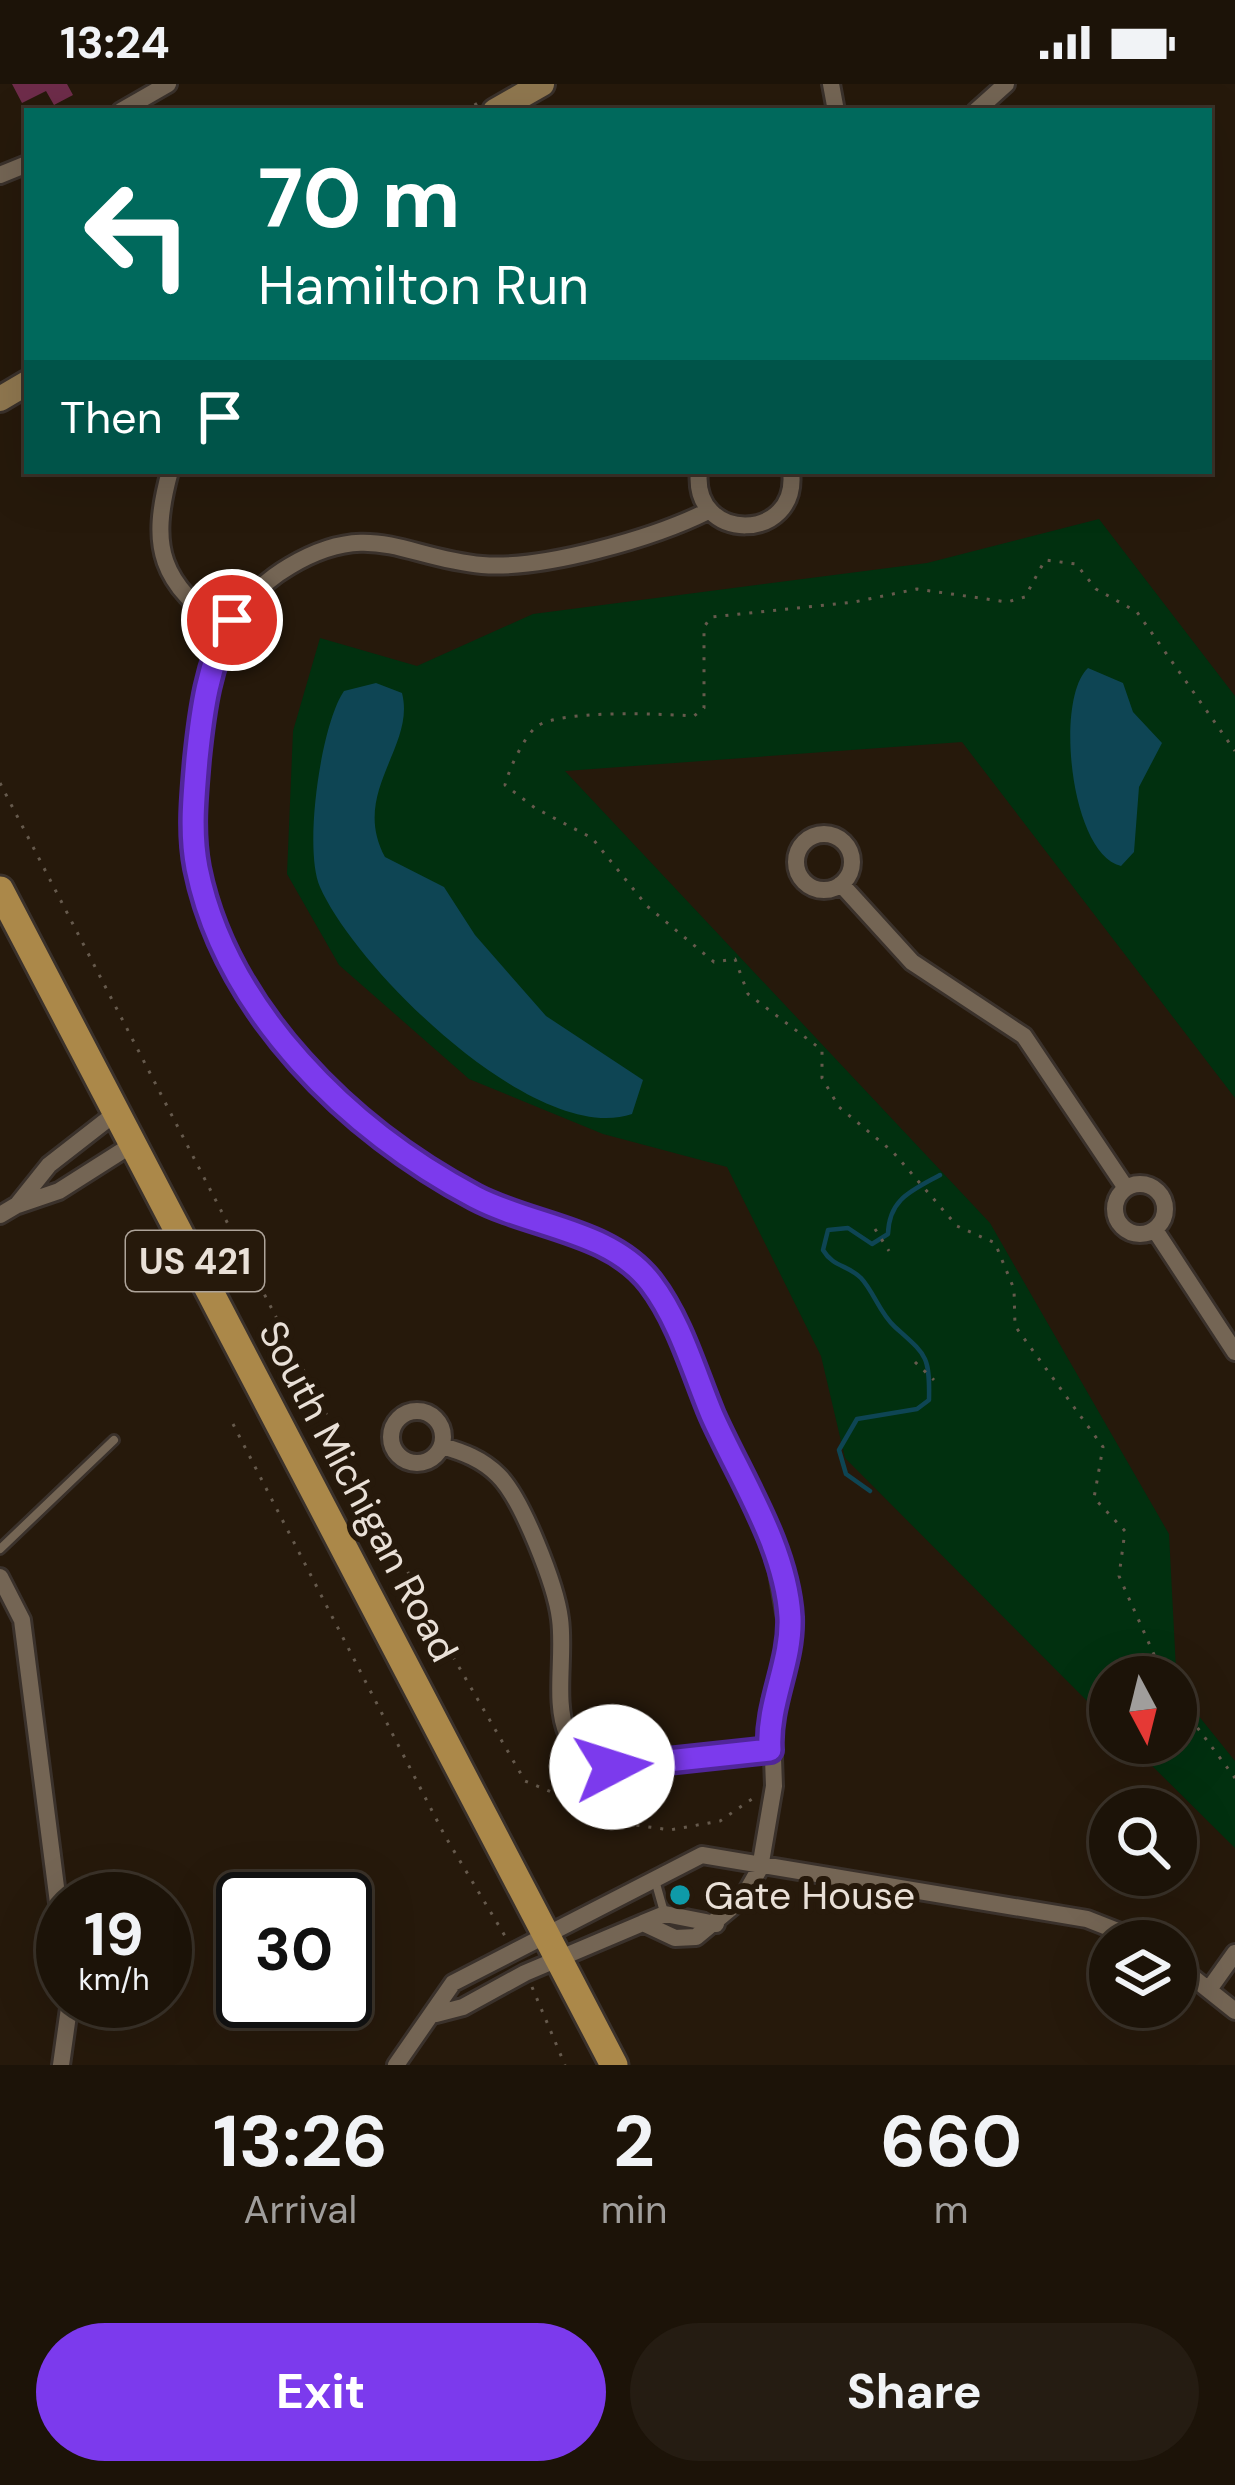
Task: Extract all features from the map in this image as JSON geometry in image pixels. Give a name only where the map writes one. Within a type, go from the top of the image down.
[{"type":"main road","name":"South Michigan Road","points":[[0,890],[614,2065]]},
{"type":"street","points":[[126,108],[168,84]]},
{"type":"street","points":[[500,108],[542,84]]},
{"type":"street","points":[[979,108],[1006,84]]},
{"type":"street","points":[[169,474],[156,525],[160,550],[184,596],[227,629]]},
{"type":"street","points":[[699,474],[701,498],[708,511],[736,527],[767,523],[789,499],[791,474]]},
{"type":"street","points":[[643,1923],[662,1933],[696,1937],[716,1924],[753,1886],[772,1801],[770,1702],[789,1636],[782,1577],[674,1323],[650,1281],[599,1243],[478,1198],[385,1141],[330,1091],[270,1023],[224,951],[207,906],[193,828],[205,693],[227,629],[255,593],[285,568],[330,547],[395,542],[455,560],[513,564],[662,535],[708,511]]},
{"type":"street","points":[[841,884],[912,962],[1024,1036],[1126,1188]]},
{"type":"street","points":[[17,1205],[49,1165],[117,1112]]},
{"type":"street","points":[[0,1215],[59,1190],[134,1144]]},
{"type":"street","points":[[1151,1186],[1163,1198],[1165,1216],[1155,1230],[1132,1234],[1119,1224],[1114,1209],[1126,1188],[1151,1186]]},
{"type":"street","points":[[1155,1230],[1235,1352]]},
{"type":"street","points":[[442,1446],[469,1454],[510,1489],[555,1596],[562,1636],[556,1696],[565,1730],[579,1748],[612,1767],[632,1768],[770,1750]]},
{"type":"street","points":[[0,1577],[22,1620],[54,1872]]},
{"type":"street","points":[[436,2014],[464,2008],[526,1973],[554,1947],[654,1879],[702,1855],[1090,1920]]},
{"type":"street","points":[[396,2065],[436,2014],[453,1983],[513,1950],[554,1947],[664,1913],[716,1924]]},
{"type":"street","points":[[1210,1988],[1235,1954]]},
{"type":"street","points":[[1197,1979],[1235,2011]]},
{"type":"street","points":[[61,2065],[66,2028]]},
{"type":"lane","points":[[0,1549],[114,1440]]},
{"type":"lane","points":[[654,1879],[664,1913],[662,1933]]},
{"type":"path","points":[[1155,1656],[1119,1576],[1125,1531],[1094,1498],[1103,1447],[1015,1326],[1014,1289],[995,1243],[957,1226],[915,1178],[839,1107],[822,1078],[822,1050],[748,994],[735,959],[714,962],[647,906],[592,838],[510,793],[506,777],[533,728],[620,711],[694,716],[704,708],[707,695],[704,627],[710,617],[854,602],[917,589],[1006,602],[1025,597],[1045,560],[1061,559],[1076,564],[1096,590],[1137,612],[1235,752]]},
{"type":"path","points":[[0,783],[442,1636],[525,1781],[628,1824],[670,1830],[720,1821],[755,1798],[772,1801]]},
{"type":"path","points":[[875,1229],[889,1252]]},
{"type":"path","points":[[915,1362],[934,1380]]},
{"type":"path","points":[[233,1424],[445,1836],[513,1950]]},
{"type":"path","points":[[1197,1727],[1235,1778]]},
{"type":"path","points":[[526,1973],[566,2065]]},
{"type":"green space","points":[[1099,519],[1235,696],[1235,1098],[962,742],[565,771],[990,1223],[1169,1534],[1175,1656],[1089,1656],[1089,1703],[845,1458],[821,1356],[727,1167],[603,1134],[469,1079],[339,965],[287,874],[293,731],[320,638],[417,666],[533,614],[927,563]]},
{"type":"green space","points":[[1197,1714],[1235,1761],[1235,1848],[1197,1810],[1197,1788],[1174,1788],[1150,1764],[1197,1764]]},
{"type":"water","points":[[1088,668],[1123,683],[1133,712],[1162,743],[1139,787],[1134,852],[1121,866],[1104,856],[1090,835],[1073,775],[1072,711]]},
{"type":"water","points":[[376,683],[402,693],[404,713],[375,812],[376,834],[385,857],[444,887],[475,935],[546,1016],[643,1080],[632,1114],[593,1117],[548,1104],[501,1078],[409,1004],[340,922],[315,869],[317,787],[328,730],[344,691]]},
{"type":"building","points":[[12,84],[67,84],[73,95],[54,105],[46,91],[22,103]]},
{"type":"waterway","points":[[870,1491],[846,1474],[839,1450],[857,1419],[917,1409],[929,1400],[927,1365],[920,1351],[885,1316],[861,1278],[823,1250],[828,1230],[848,1228],[872,1244],[888,1234],[897,1204],[940,1175]]},
{"type":"place","name":"Gate House","points":[[680,1895]]},
{"type":"route","points":[[232,620],[217,649],[205,693],[193,828],[207,906],[243,987],[330,1091],[385,1141],[478,1198],[520,1218],[599,1243],[637,1267],[674,1323],[775,1555],[790,1616],[785,1657],[770,1702],[770,1750],[612,1767]]}]
